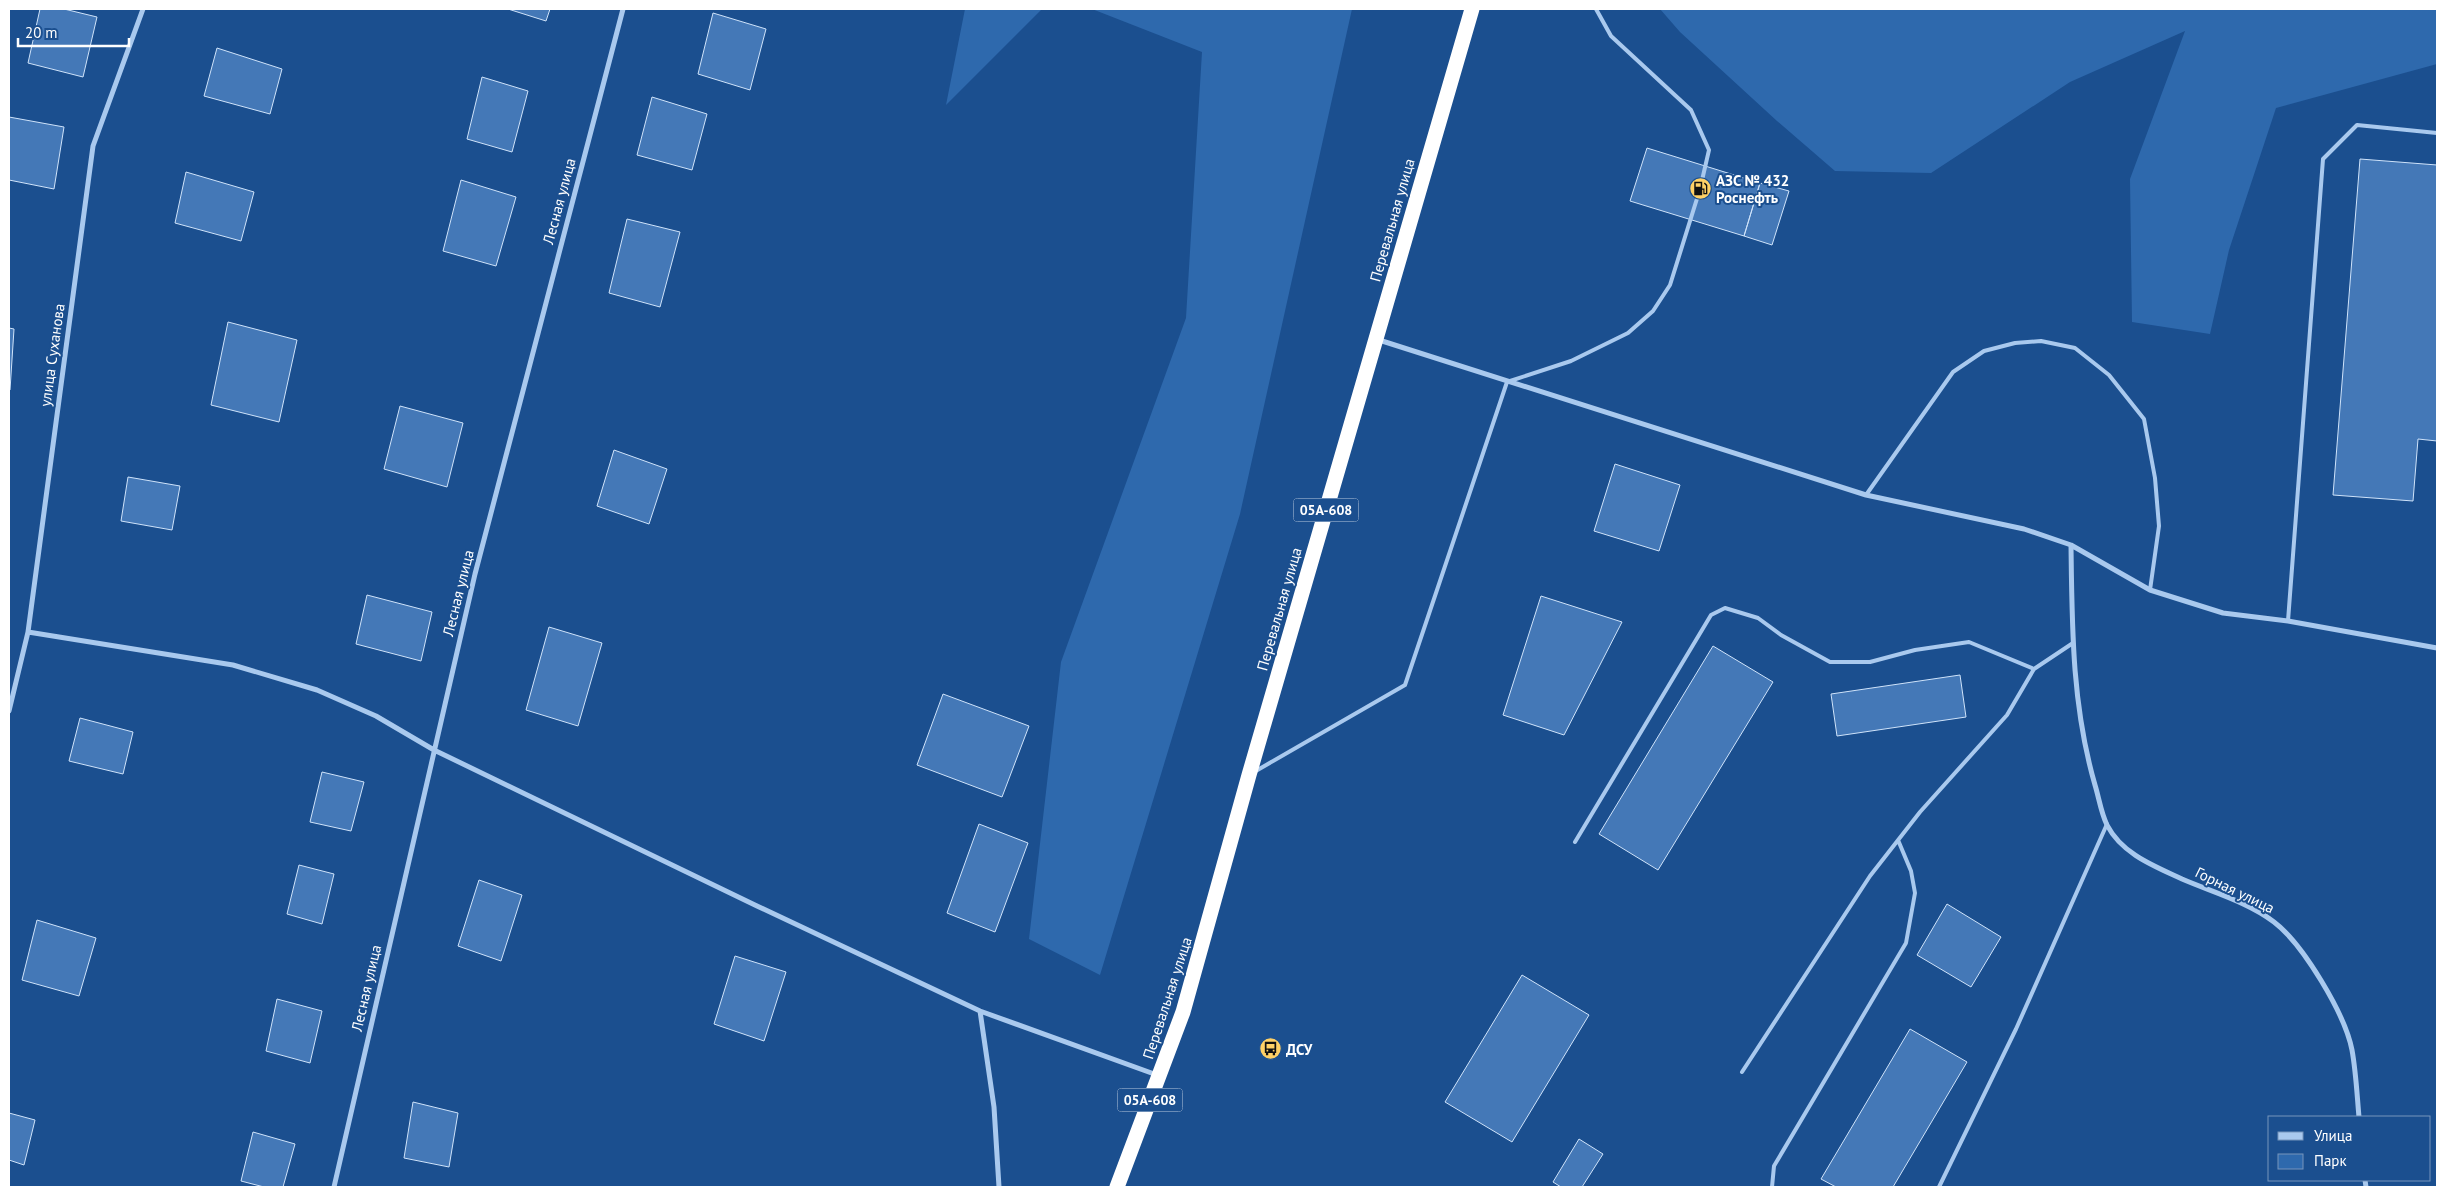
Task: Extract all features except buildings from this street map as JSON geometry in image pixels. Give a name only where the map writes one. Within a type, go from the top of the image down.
[{"type":"highway","name":"Перевальная улица","points":[[1117,1187],[1183,1012],[1249,775],[1472,9]]},
{"type":"street","name":"улица Суханова","points":[[9,711],[28,632],[93,146],[143,9]]},
{"type":"street","name":"Лесная улица","points":[[334,1187],[480,555],[623,9]]},
{"type":"street","points":[[1376,339],[1866,495],[2024,529],[2071,545],[2150,590],[2223,613],[2288,621],[2437,648]]},
{"type":"street","points":[[2071,545],[2072,643],[2078,715],[2089,765],[2106,824]]},
{"type":"street","points":[[28,632],[233,665],[317,690],[376,716],[434,750],[980,1011],[1160,1076]]},
{"type":"street","name":"Горная улица","points":[[2106,824],[2120,843],[2144,862],[2252,909],[2275,923],[2302,952],[2341,1016],[2352,1048],[2360,1116]]},
{"type":"street","points":[[980,1011],[994,1107],[999,1187]]},
{"type":"lane","points":[[1249,775],[1405,685],[1507,382],[1572,361],[1628,333],[1653,311],[1670,285],[1700,190],[1709,150],[1691,110],[1611,36],[1596,9]]},
{"type":"lane","points":[[2288,621],[2323,159],[2357,124],[2437,133]]},
{"type":"lane","points":[[1866,495],[1953,372],[1984,351],[2016,343],[2041,341],[2075,348],[2109,375],[2144,419],[2155,478],[2158,526],[2150,590]]},
{"type":"lane","points":[[1575,842],[1711,615],[1725,608],[1758,618],[1781,635],[1830,662],[1870,662],[1914,650],[1969,642],[2034,669]]},
{"type":"lane","points":[[1742,1072],[1870,876],[1920,812],[2007,715],[2034,669],[2072,643]]},
{"type":"lane","points":[[1939,1187],[2016,1029],[2106,824]]},
{"type":"lane","points":[[1772,1187],[1774,1166],[1906,943],[1915,893],[1912,871],[1898,840]]},
{"type":"green space","points":[[965,9],[1042,9],[946,105]]},
{"type":"green space","points":[[1092,9],[1352,9],[1240,514],[1100,975],[1029,939],[1061,662],[1186,318],[1202,52]]},
{"type":"green space","points":[[1660,9],[2437,9],[2437,64],[2276,108],[2229,250],[2210,334],[2132,322],[2130,179],[2185,31],[2070,82],[1931,173],[1835,171],[1680,32]]},
{"type":"place","name":"АЗС № 432 Роснефть","points":[[1700,189]]},
{"type":"place","name":"ДСУ","points":[[1270,1049]]}]
